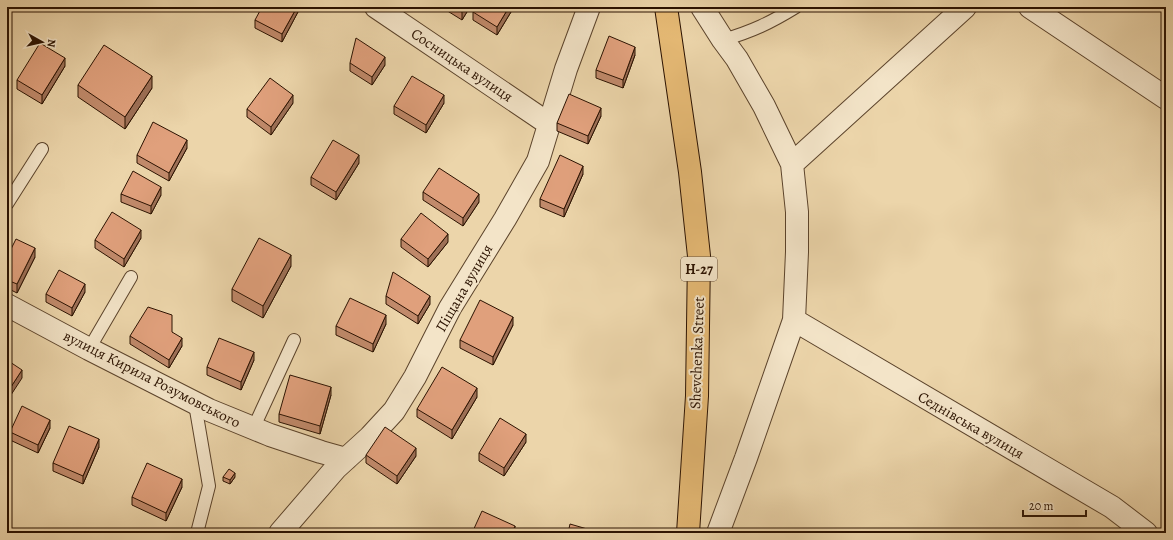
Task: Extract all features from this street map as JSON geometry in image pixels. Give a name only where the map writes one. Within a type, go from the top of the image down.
[{"type":"main road","name":"Shevchenka Street","points":[[666,7],[690,172],[699,256],[697,396],[688,533]]},
{"type":"street","name":"Сосницька вулиця","points":[[376,7],[549,124]]},
{"type":"street","name":"Піщана вулиця","points":[[280,533],[336,468],[370,437],[394,411],[415,377],[450,308],[505,220],[538,161],[566,69],[589,7]]},
{"type":"street","points":[[702,7],[737,59],[764,106],[792,164],[797,212],[794,320],[718,533]]},
{"type":"street","points":[[792,164],[965,7]]},
{"type":"street","points":[[1030,7],[1166,98]]},
{"type":"street","name":"вулиця Кирила Розумовського","points":[[7,305],[195,404],[253,429],[320,452],[346,459]]},
{"type":"street","name":"Седнівська вулиця","points":[[794,320],[1112,507],[1146,533]]},
{"type":"lane","points":[[723,40],[748,33],[771,23],[796,7]]},
{"type":"lane","points":[[7,204],[42,149]]},
{"type":"lane","points":[[89,349],[131,277]]},
{"type":"lane","points":[[253,429],[294,340]]},
{"type":"lane","points":[[195,404],[209,486],[197,533]]},
{"type":"building","points":[[262,7],[297,7],[282,34],[255,20]]},
{"type":"building","points":[[453,7],[465,7],[462,12]]},
{"type":"building","points":[[477,7],[509,7],[497,27],[473,12]]},
{"type":"building","points":[[609,36],[635,47],[623,80],[596,70]]},
{"type":"building","points":[[356,38],[385,57],[372,77],[350,63]]},
{"type":"building","points":[[40,43],[65,58],[42,95],[17,80]]},
{"type":"building","points":[[104,45],[152,76],[125,117],[78,85]]},
{"type":"building","points":[[412,76],[444,95],[426,125],[394,106]]},
{"type":"building","points":[[270,78],[293,95],[271,127],[247,109]]},
{"type":"building","points":[[569,94],[601,108],[588,136],[557,123]]},
{"type":"building","points":[[153,122],[187,140],[169,173],[137,155]]},
{"type":"building","points":[[333,140],[359,155],[336,192],[311,177]]},
{"type":"building","points":[[560,155],[583,166],[564,209],[540,199]]},
{"type":"building","points":[[439,168],[479,194],[463,218],[423,192]]},
{"type":"building","points":[[133,171],[161,187],[151,206],[121,194]]},
{"type":"building","points":[[112,212],[141,230],[124,259],[95,240]]},
{"type":"building","points":[[421,213],[448,234],[428,259],[401,239]]},
{"type":"building","points":[[259,238],[291,255],[263,306],[232,289]]},
{"type":"building","points":[[16,239],[35,248],[17,284],[7,280],[7,257]]},
{"type":"building","points":[[59,270],[85,284],[72,308],[46,294]]},
{"type":"building","points":[[393,272],[430,296],[418,316],[386,296]]},
{"type":"building","points":[[350,298],[386,315],[373,344],[336,326]]},
{"type":"building","points":[[480,300],[513,317],[493,357],[460,340]]},
{"type":"building","points":[[148,307],[172,315],[172,332],[182,338],[169,360],[130,336]]},
{"type":"building","points":[[219,338],[254,352],[241,382],[207,367]]},
{"type":"building","points":[[7,360],[22,370],[7,393]]},
{"type":"building","points":[[442,367],[477,388],[452,430],[417,409]]},
{"type":"building","points":[[290,375],[331,387],[320,426],[279,414]]},
{"type":"building","points":[[22,406],[50,420],[38,445],[10,432]]},
{"type":"building","points":[[500,418],[526,434],[504,468],[479,453]]},
{"type":"building","points":[[69,426],[99,439],[83,476],[53,463]]},
{"type":"building","points":[[385,427],[416,448],[397,476],[366,455]]},
{"type":"building","points":[[147,463],[182,479],[166,513],[132,497]]},
{"type":"building","points":[[229,469],[235,473],[230,480],[223,477]]},
{"type":"building","points":[[482,511],[515,526],[512,533],[472,533]]},
{"type":"building","points":[[570,524],[594,531],[594,533],[568,533]]}]
